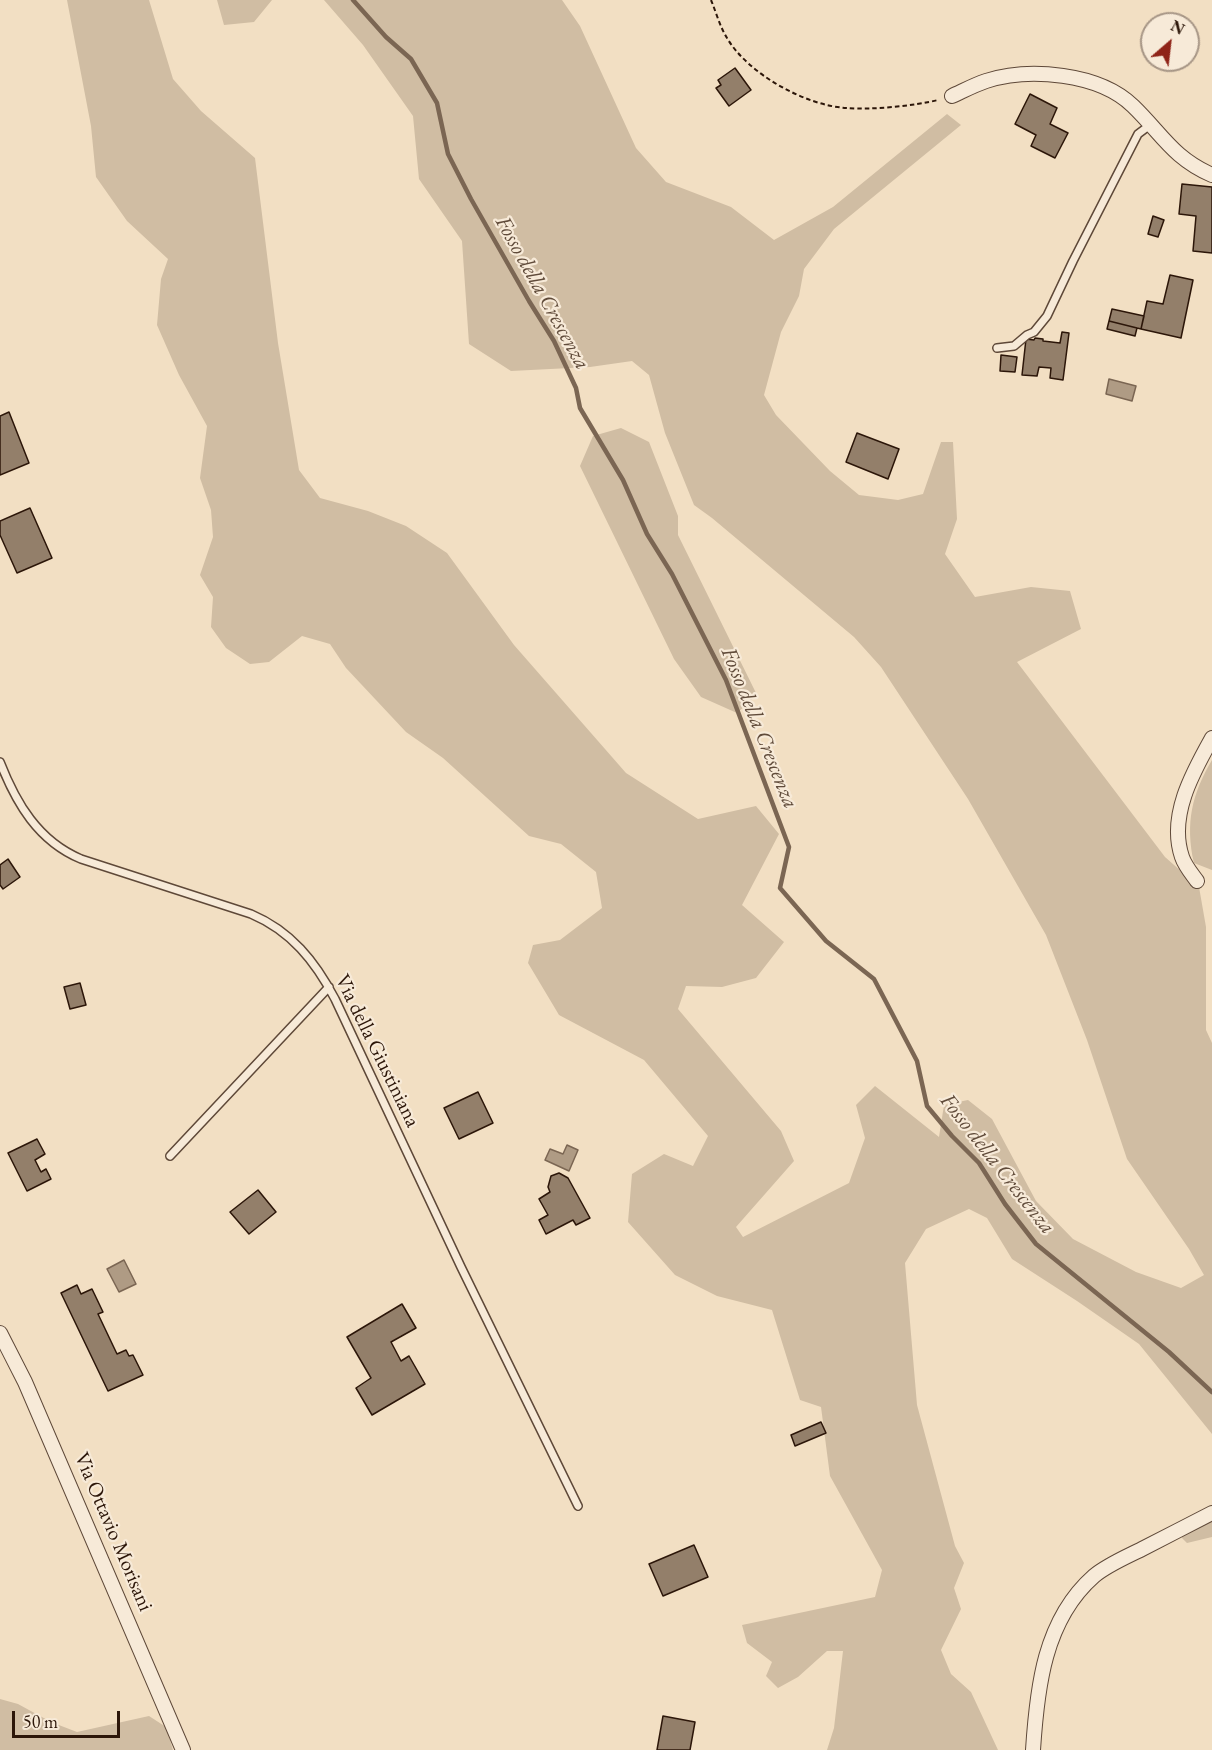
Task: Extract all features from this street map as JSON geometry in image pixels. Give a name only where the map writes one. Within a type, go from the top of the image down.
[{"type":"street","points":[[952,96],[972,86],[1000,77],[1040,75],[1097,84],[1112,91],[1134,107],[1180,156],[1212,175]]},
{"type":"street","points":[[1197,881],[1182,857],[1179,832],[1181,807],[1194,771],[1212,738]]},
{"type":"street","name":"Via Ottavio Morisani","points":[[0,1333],[25,1382],[183,1750]]},
{"type":"street","points":[[1033,1750],[1035,1710],[1042,1667],[1051,1638],[1075,1596],[1095,1575],[1127,1556],[1212,1513]]},
{"type":"lane","points":[[997,348],[1014,346],[1034,332],[1047,316],[1138,134],[1150,125]]},
{"type":"lane","name":"Via della Giustiniana","points":[[0,762],[29,819],[59,848],[81,859],[251,914],[267,921],[297,944],[329,987],[461,1268],[578,1506]]},
{"type":"lane","points":[[170,1156],[329,987]]},
{"type":"path","points":[[711,0],[727,38],[747,62],[772,82],[811,100],[846,108],[920,105],[952,96]]},
{"type":"shaded area","points":[[67,0],[149,0],[173,79],[201,111],[255,158],[278,343],[299,470],[320,498],[368,511],[406,526],[447,553],[514,645],[626,773],[698,819],[756,806],[779,834],[742,905],[784,942],[756,978],[722,987],[686,986],[678,1009],[781,1131],[794,1161],[736,1227],[743,1237],[849,1183],[865,1138],[856,1105],[875,1086],[939,1137],[944,1105],[968,1100],[992,1119],[1036,1201],[1073,1239],[1136,1272],[1181,1288],[1204,1275],[1189,1249],[1127,1159],[1087,1040],[1046,935],[968,799],[881,667],[854,637],[694,505],[665,433],[649,375],[632,361],[590,367],[511,371],[469,344],[462,241],[419,179],[413,116],[363,45],[324,0],[562,0],[580,26],[636,148],[666,182],[731,207],[774,240],[833,207],[947,114],[961,125],[834,229],[804,269],[799,296],[781,332],[764,395],[776,415],[830,471],[859,495],[898,500],[923,494],[941,442],[953,442],[957,519],[945,554],[975,597],[1031,587],[1070,591],[1081,629],[1017,662],[1165,857],[1199,887],[1206,927],[1206,1030],[1212,1043],[1212,1434],[1139,1344],[1012,1259],[987,1218],[969,1209],[926,1229],[905,1263],[917,1405],[955,1546],[964,1563],[954,1588],[961,1609],[941,1650],[951,1674],[971,1692],[998,1750],[827,1750],[834,1728],[843,1651],[827,1651],[798,1677],[778,1688],[766,1676],[772,1662],[747,1643],[742,1625],[875,1597],[882,1570],[830,1476],[821,1407],[800,1400],[772,1310],[717,1296],[675,1275],[628,1222],[632,1174],[664,1154],[693,1166],[708,1136],[644,1060],[559,1015],[528,963],[533,945],[560,940],[602,908],[596,872],[561,844],[529,836],[443,758],[406,732],[346,668],[330,644],[302,636],[269,662],[250,664],[226,648],[211,627],[213,597],[200,575],[213,537],[211,510],[200,478],[207,426],[179,375],[157,325],[161,279],[168,259],[127,221],[96,177],[91,126]]},
{"type":"shaded area","points":[[217,0],[272,0],[254,22],[224,25]]},
{"type":"shaded area","points":[[1109,379],[1136,386],[1132,401],[1106,394]]},
{"type":"shaded area","points":[[621,428],[649,442],[678,516],[678,535],[757,695],[737,713],[701,697],[674,659],[580,466],[593,436]]},
{"type":"shaded area","points":[[1212,760],[1212,870],[1194,863],[1190,822],[1199,785]]},
{"type":"shaded area","points":[[567,1145],[578,1150],[569,1171],[545,1160],[550,1149],[563,1154]]},
{"type":"shaded area","points":[[124,1260],[136,1284],[119,1292],[107,1269]]},
{"type":"shaded area","points":[[1212,1521],[1212,1537],[1187,1543],[1182,1538],[1182,1533]]},
{"type":"shaded area","points":[[0,1699],[18,1704],[51,1722],[77,1732],[149,1716],[166,1727],[173,1750],[0,1750]]},
{"type":"building","points":[[735,68],[751,90],[729,106],[716,88],[721,85],[718,80]]},
{"type":"building","points":[[1030,94],[1057,108],[1050,124],[1068,133],[1055,158],[1031,146],[1036,135],[1015,124]]},
{"type":"building","points":[[1182,184],[1212,187],[1212,253],[1193,251],[1196,216],[1179,214]]},
{"type":"building","points":[[1153,216],[1164,220],[1158,237],[1148,234]]},
{"type":"building","points":[[1170,275],[1193,280],[1181,338],[1141,329],[1147,301],[1163,304]]},
{"type":"building","points":[[1112,309],[1144,316],[1141,329],[1109,321]]},
{"type":"building","points":[[1109,321],[1137,328],[1135,336],[1107,329]]},
{"type":"building","points":[[1062,332],[1069,333],[1063,380],[1050,378],[1051,368],[1039,367],[1037,376],[1022,375],[1026,339],[1034,340],[1035,338],[1060,343]]},
{"type":"building","points":[[1001,355],[1017,357],[1015,372],[1000,371]]},
{"type":"building","points":[[9,412],[29,463],[0,475],[0,416]]},
{"type":"building","points":[[857,433],[899,449],[888,479],[846,462]]},
{"type":"building","points":[[30,508],[52,558],[17,573],[0,535],[0,521]]},
{"type":"building","points":[[8,859],[20,877],[3,889],[0,885],[0,865]]},
{"type":"building","points":[[80,983],[86,1005],[70,1009],[64,987]]},
{"type":"building","points":[[478,1092],[493,1123],[459,1139],[444,1108]]},
{"type":"building","points":[[37,1139],[45,1154],[35,1160],[41,1172],[46,1169],[51,1179],[27,1191],[8,1153]]},
{"type":"building","points":[[559,1173],[568,1178],[590,1218],[576,1225],[573,1220],[546,1234],[539,1220],[548,1215],[539,1199],[550,1192],[548,1187],[551,1176]]},
{"type":"building","points":[[258,1190],[276,1212],[249,1234],[230,1212]]},
{"type":"building","points":[[77,1285],[81,1294],[92,1289],[103,1312],[98,1314],[117,1354],[126,1350],[129,1356],[133,1355],[143,1375],[108,1391],[61,1293]]},
{"type":"building","points":[[402,1304],[416,1328],[391,1342],[401,1361],[409,1356],[425,1384],[372,1415],[356,1388],[371,1378],[347,1337]]},
{"type":"building","points":[[821,1422],[826,1433],[795,1446],[791,1435]]},
{"type":"building","points":[[694,1545],[708,1577],[663,1596],[649,1564]]},
{"type":"building","points":[[663,1716],[695,1722],[690,1750],[657,1750]]},
{"type":"waterway","name":"Fosso della Crescenza","points":[[353,0],[386,37],[411,59],[437,103],[448,154],[471,199],[554,341],[576,388],[580,408],[623,480],[647,534],[672,574],[726,680],[789,847],[780,888],[826,941],[874,979],[917,1061],[927,1106],[979,1163],[1005,1204],[1036,1244],[1169,1352],[1212,1392]]}]
